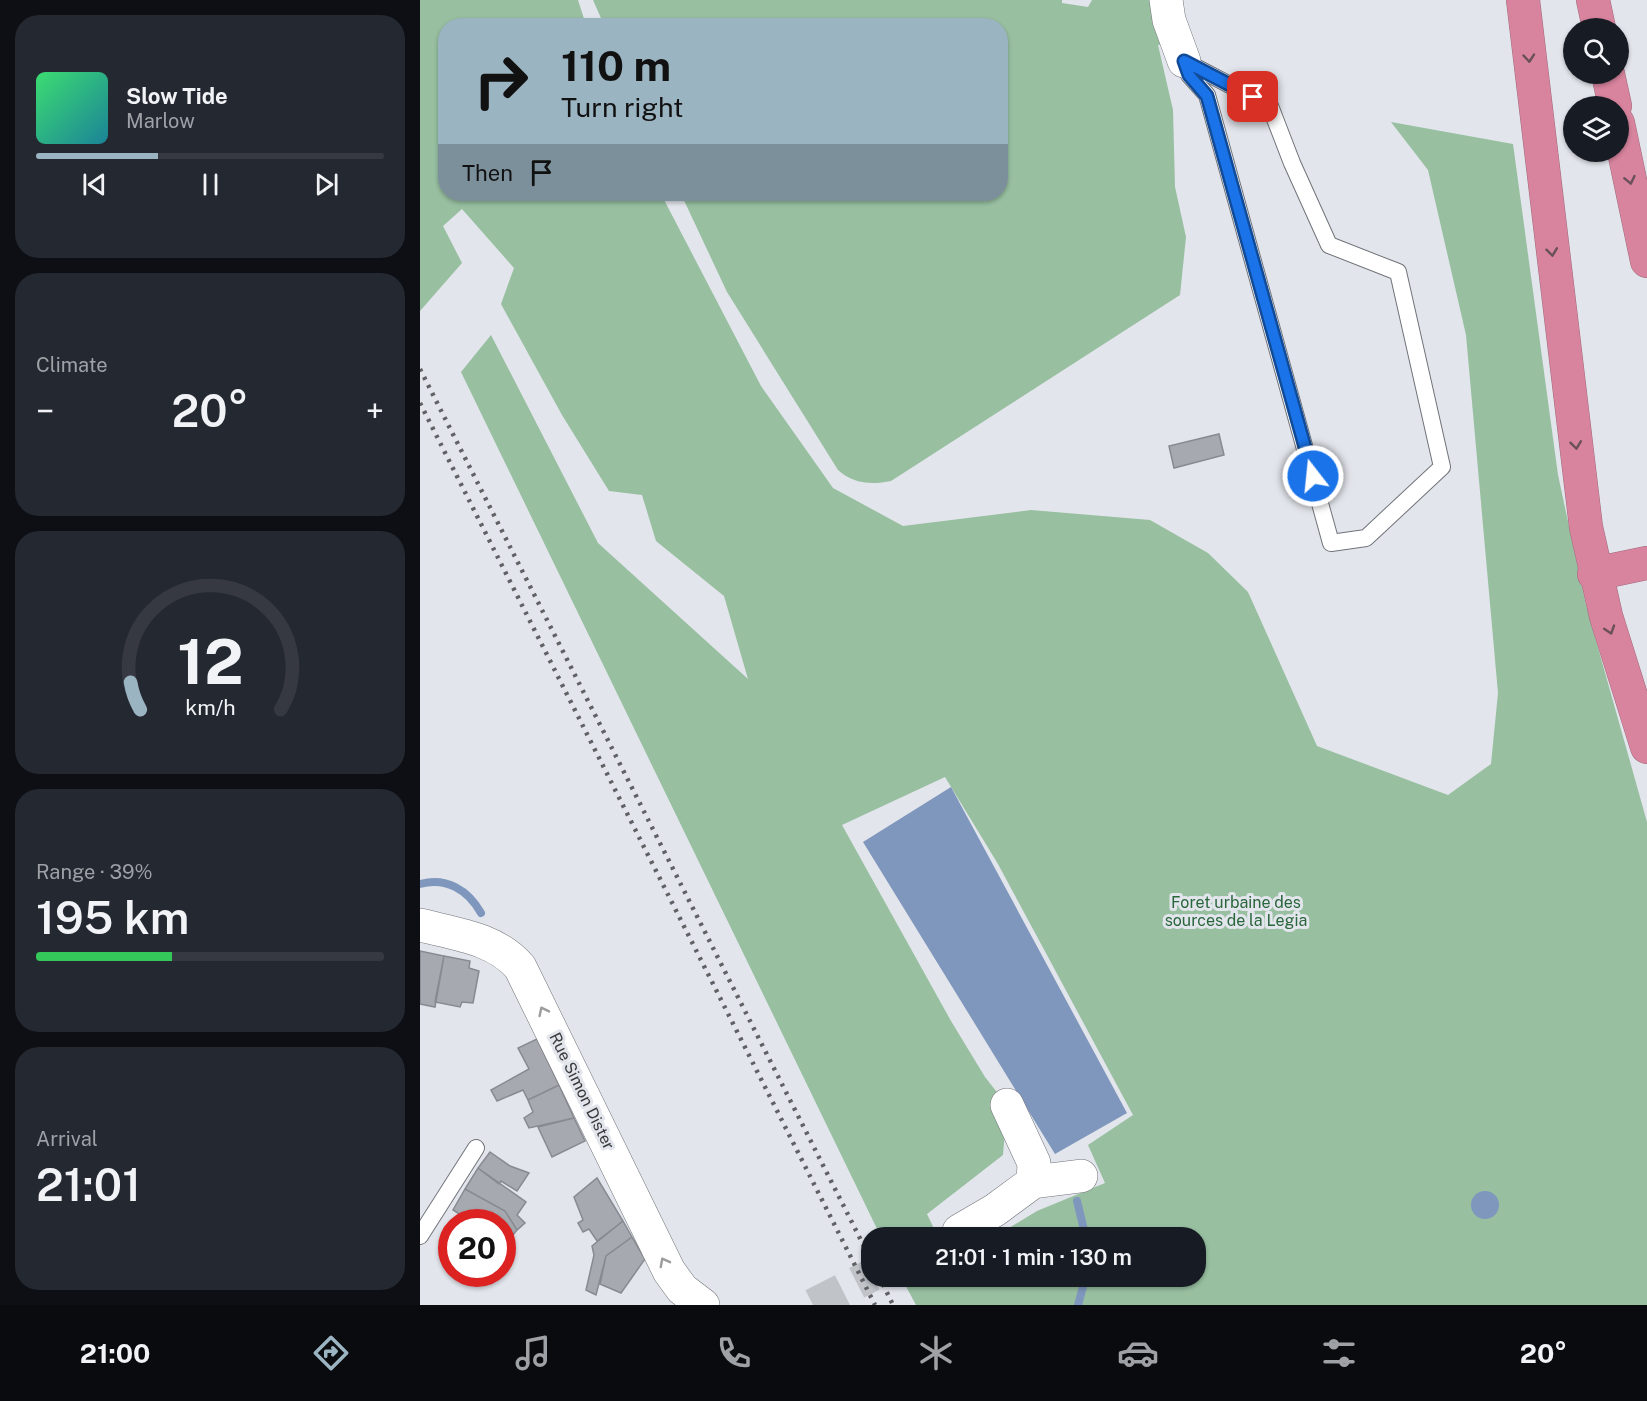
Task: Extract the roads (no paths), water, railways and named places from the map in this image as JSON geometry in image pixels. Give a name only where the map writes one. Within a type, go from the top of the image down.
[{"type":"highway","points":[[1523,0],[1586,527],[1594,574],[1647,747]]},
{"type":"highway","points":[[1593,0],[1597,18]]},
{"type":"highway","points":[[1626,162],[1647,261]]},
{"type":"highway","points":[[1594,574],[1637,565]]},
{"type":"street","points":[[1166,0],[1169,20],[1184,61]]},
{"type":"street","name":"Rue Simon Dister","points":[[420,926],[494,946],[509,954],[520,966],[669,1271],[682,1289],[703,1305]]},
{"type":"street","points":[[1007,1105],[1034,1163],[1032,1182]]},
{"type":"street","points":[[966,1227],[995,1210],[1032,1182],[1081,1176]]},
{"type":"lane","points":[[1184,61],[1270,106],[1292,163],[1329,245],[1398,272],[1442,467],[1366,538],[1331,543],[1207,96],[1189,75],[1184,61]]},
{"type":"lane","points":[[420,1236],[476,1148]]},
{"type":"water","points":[[951,787],[1127,1113],[1055,1154],[863,842]]},
{"type":"water","points":[[1485,1191],[1495,1195],[1499,1205],[1495,1215],[1485,1219],[1475,1215],[1471,1205],[1475,1195]]},
{"type":"waterway","points":[[420,884],[439,882],[456,887],[470,898],[481,913]]},
{"type":"waterway","points":[[1077,1201],[1083,1227]]},
{"type":"waterway","points":[[1078,1305],[1083,1287]]},
{"type":"tunnel","points":[[813,1305],[861,1281]]},
{"type":"railway","points":[[420,369],[861,1240]]},
{"type":"railway","points":[[420,403],[875,1305]]},
{"type":"railway","points":[[884,1287],[893,1305]]},
{"type":"park label","name":"Foret urbaine des sources de la Legia","points":[[1236,911]]}]
